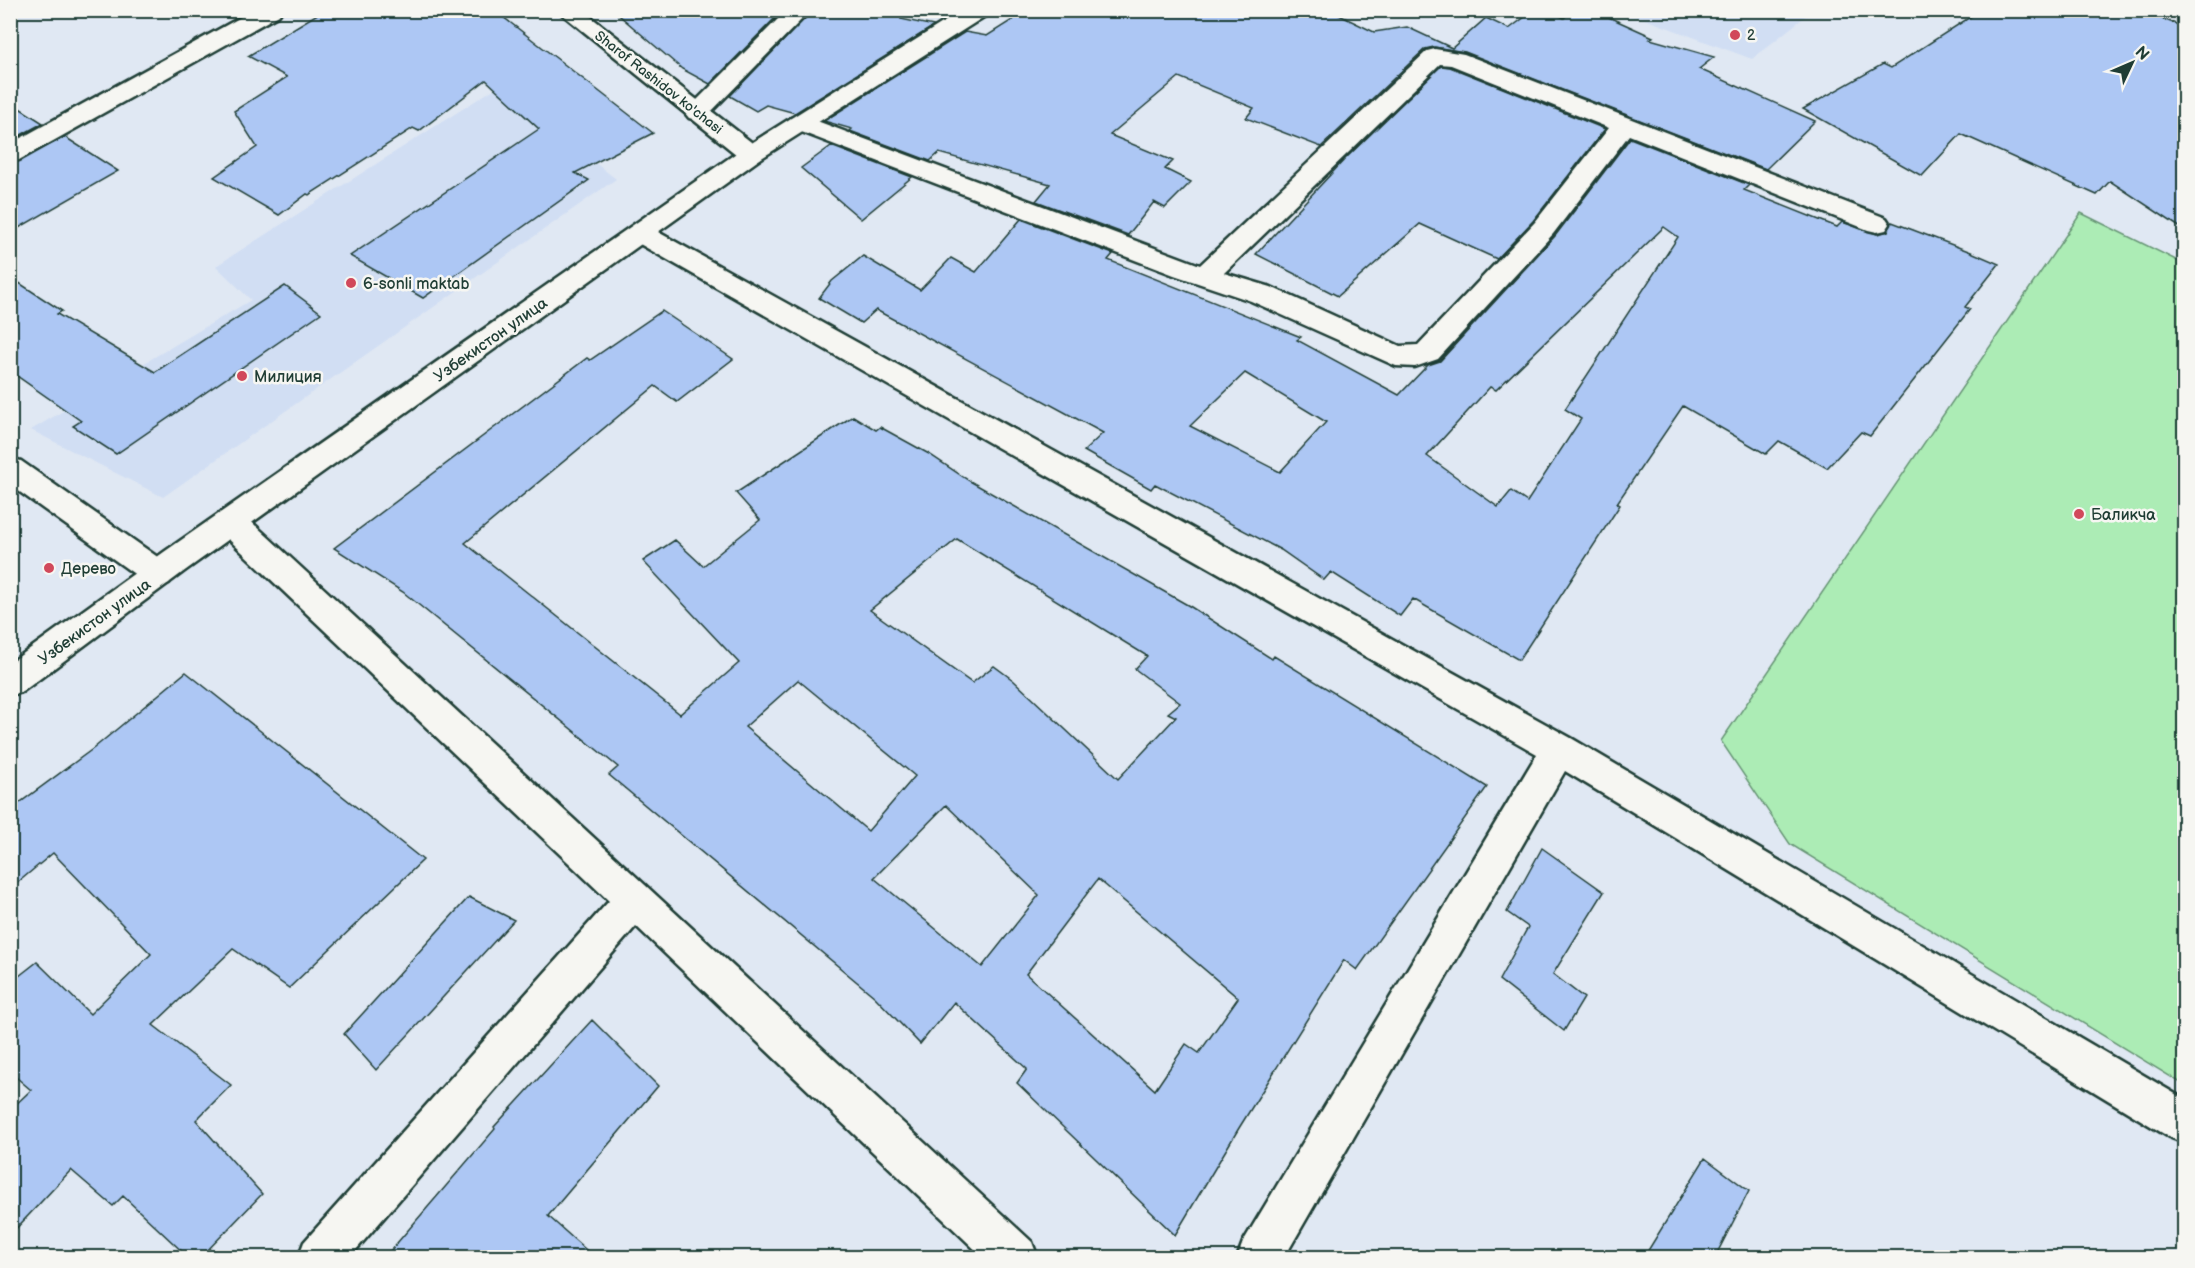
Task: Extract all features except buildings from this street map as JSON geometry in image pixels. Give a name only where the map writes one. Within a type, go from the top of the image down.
[{"type":"street","points":[[10,155],[271,10]]},
{"type":"street","name":"Sharof Rashidov ko'chasi","points":[[568,10],[751,154]]},
{"type":"street","points":[[697,113],[800,10]]},
{"type":"street","name":"Узбекистон улица","points":[[10,682],[158,574],[751,154],[979,10]]},
{"type":"street","points":[[1205,276],[1435,56],[1456,58],[1877,224]]},
{"type":"street","points":[[801,123],[1205,276],[1261,294],[1396,356],[1415,357],[1428,352],[1545,228],[1624,124]]},
{"type":"street","points":[[640,233],[1559,749],[2184,1122]]},
{"type":"street","points":[[10,469],[158,574]]},
{"type":"street","points":[[231,522],[1016,1257]]},
{"type":"street","points":[[1259,1257],[1559,749]]},
{"type":"street","points":[[320,1257],[634,900]]},
{"type":"shaded area","name":"2","points":[[1623,11],[1812,11],[1752,59]]},
{"type":"shaded area","name":"6-sonli maktab","points":[[497,87],[616,179],[163,497],[31,430],[251,300],[216,266]]},
{"type":"green space","points":[[2081,213],[2184,264],[2184,1085],[1790,844],[1721,741]]},
{"type":"place","name":"2","points":[[1735,35]]},
{"type":"place","name":"6-sonli maktab","points":[[351,283]]},
{"type":"place","name":"Милиция","points":[[242,376]]},
{"type":"place","name":"Баликча","points":[[2079,514]]},
{"type":"place","name":"Дерево","points":[[49,568]]}]
